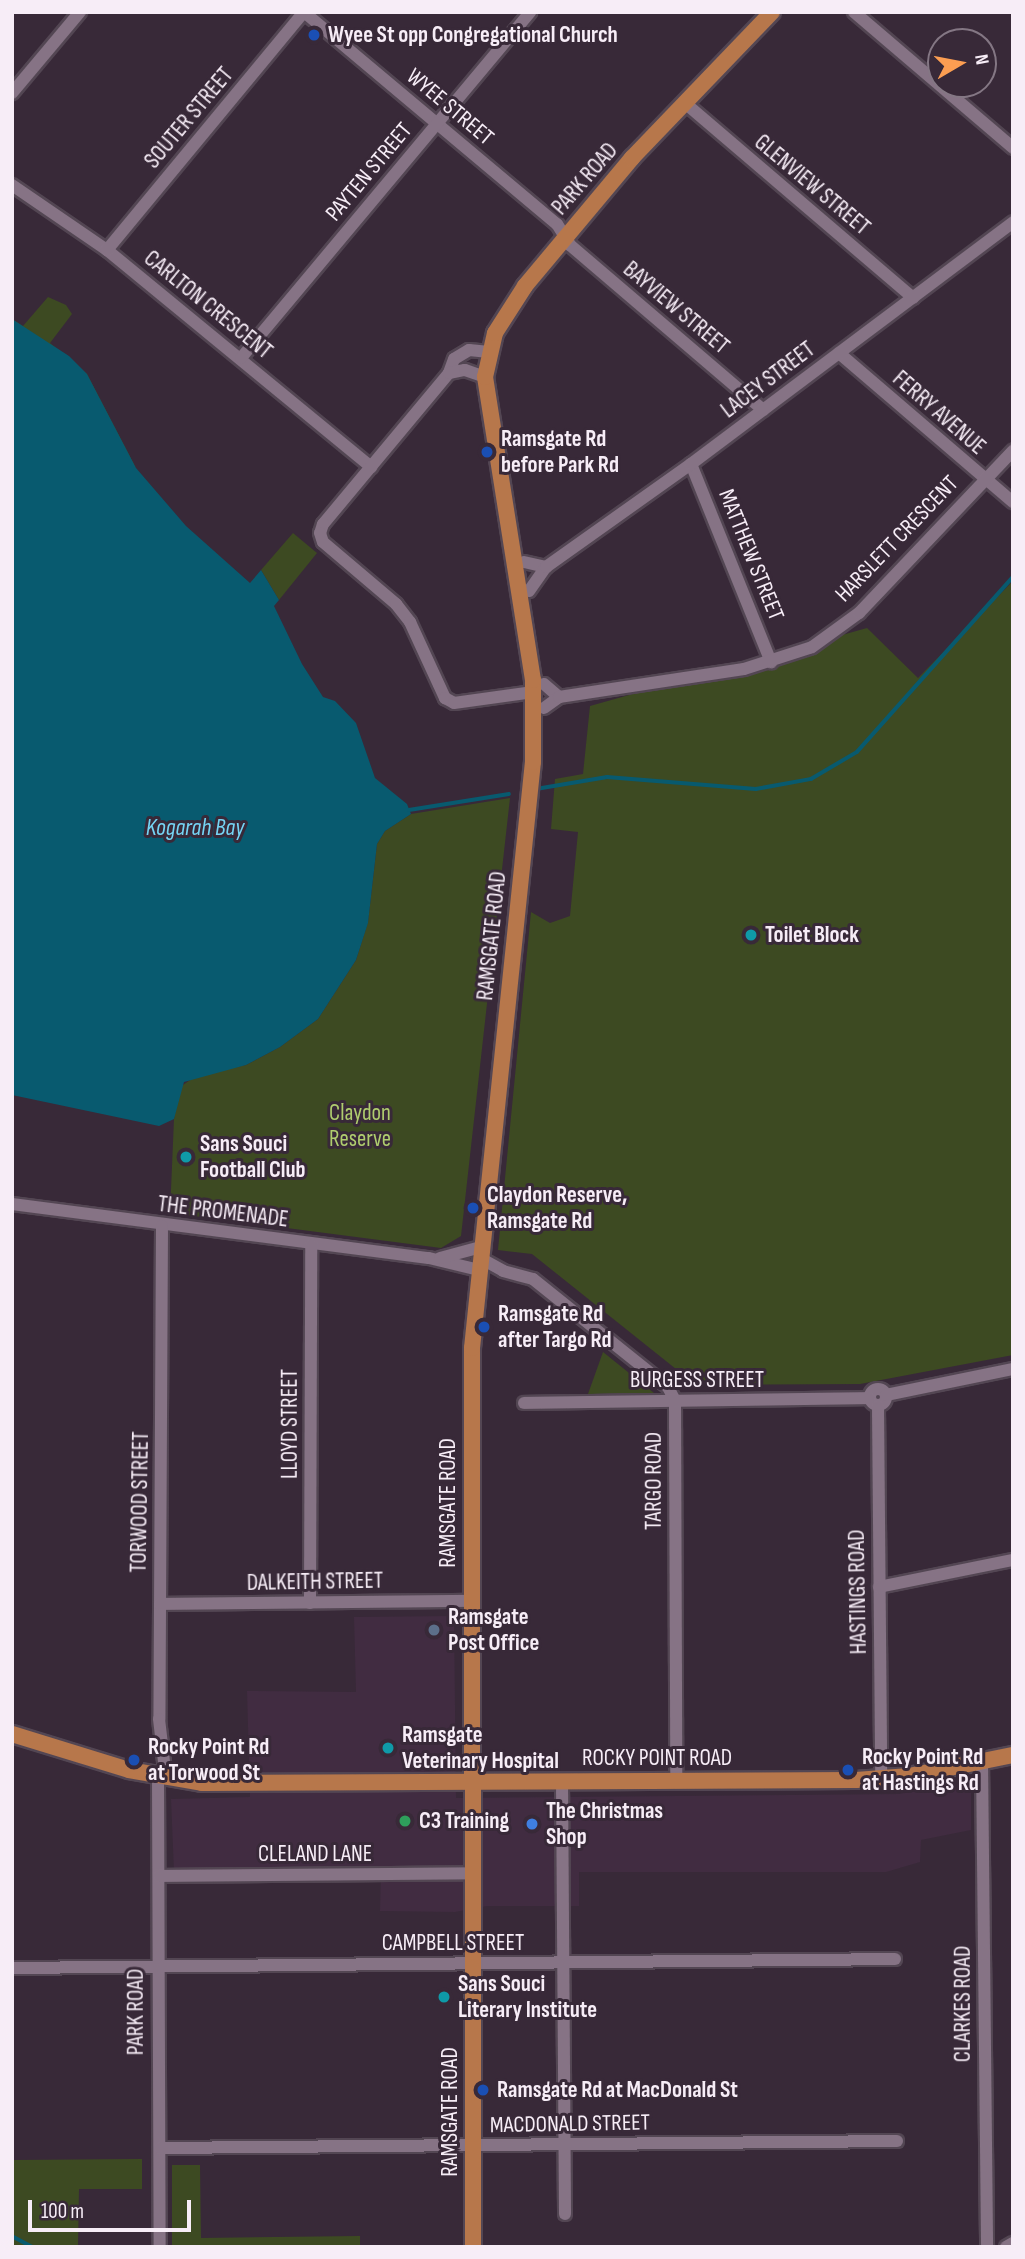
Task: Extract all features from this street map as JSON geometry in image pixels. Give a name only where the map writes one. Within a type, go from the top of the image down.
[{"type":"main road","name":"PARK ROAD","points":[[489,352],[503,316],[565,237],[685,103],[772,12]]},
{"type":"main road","name":"RAMSGATE ROAD","points":[[489,352],[485,377],[538,688],[544,708],[532,771]]},
{"type":"main road","name":"RAMSGATE ROAD","points":[[473,2247],[471,1384],[479,1264],[530,796],[538,688],[529,591],[489,352]]},
{"type":"main road","name":"ROCKY POINT ROAD","points":[[12,1734],[162,1778],[202,1783],[881,1779],[1013,1755]]},
{"type":"street","points":[[12,93],[80,12]]},
{"type":"street","name":"WYEE STREET","points":[[304,12],[557,224],[565,237]]},
{"type":"street","name":"SOUTER STREET","points":[[107,250],[304,12]]},
{"type":"street","name":"PAYTEN STREET","points":[[241,358],[530,12]]},
{"type":"street","points":[[853,12],[1013,148]]},
{"type":"street","name":"GLENVIEW STREET","points":[[685,103],[913,298]]},
{"type":"street","name":"CARLTON CRESCENT","points":[[12,185],[107,250],[371,467]]},
{"type":"street","name":"LACEY STREET","points":[[529,591],[546,567],[691,464],[1013,222]]},
{"type":"street","name":"BAYVIEW STREET","points":[[565,237],[763,410]]},
{"type":"street","points":[[489,352],[469,350],[461,354],[449,373],[323,524],[323,542],[396,604],[410,622],[445,698],[454,703],[538,688],[559,697]]},
{"type":"street","name":"FERRY AVENUE","points":[[839,353],[1013,502]]},
{"type":"street","points":[[449,373],[465,370],[485,377]]},
{"type":"street","name":"HARSLETT CRESCENT","points":[[544,708],[559,697],[771,662],[812,647],[859,613],[1013,451]]},
{"type":"street","name":"MATTHEW STREET","points":[[691,464],[771,662]]},
{"type":"street","points":[[524,562],[546,567]]},
{"type":"street","name":"THE PROMENADE","points":[[12,1204],[162,1226],[479,1264]]},
{"type":"street","name":"TORWOOD STREET","points":[[162,1226],[159,1719],[162,1778]]},
{"type":"street","name":"LLOYD STREET","points":[[310,1603],[311,1245]]},
{"type":"street","name":"THE PROMENADE","points":[[429,1258],[456,1257],[479,1264]]},
{"type":"street","points":[[479,1264],[503,1271]]},
{"type":"street","name":"TARGO ROAD","points":[[479,1264],[533,1279],[667,1387],[675,1401],[676,1780]]},
{"type":"street","name":"BURGESS STREET","points":[[524,1403],[878,1400],[1013,1369]]},
{"type":"street","name":"HASTINGS ROAD","points":[[878,1400],[881,1779]]},
{"type":"street","points":[[879,1587],[1013,1560]]},
{"type":"street","name":"DALKEITH STREET","points":[[160,1604],[470,1601]]},
{"type":"street","name":"CLARKES ROAD","points":[[982,1762],[987,2247]]},
{"type":"street","name":"PARK ROAD","points":[[160,2247],[159,1876],[162,1778]]},
{"type":"street","points":[[562,1781],[565,2214]]},
{"type":"street","name":"CLELAND LANE","points":[[159,1876],[472,1873]]},
{"type":"street","name":"CAMPBELL STREET","points":[[12,1968],[895,1959]]},
{"type":"street","name":"MACDONALD STREET","points":[[160,2148],[897,2141]]},
{"type":"street","points":[[1006,2247],[1013,2243]]},
{"type":"shaded area","points":[[454,1616],[456,1798],[899,1794],[971,1782],[971,1830],[921,1840],[920,1862],[886,1872],[579,1872],[579,1906],[487,1906],[455,1912],[380,1911],[381,1869],[174,1872],[171,1799],[250,1797],[247,1691],[356,1692],[354,1617]]},
{"type":"green space","points":[[48,297],[66,305],[72,314],[50,343],[87,374],[136,468],[12,319],[23,326]]},
{"type":"green space","points":[[293,533],[317,553],[279,600],[261,570]]},
{"type":"green space","points":[[1013,581],[1013,1355],[860,1384],[696,1385],[532,1254],[498,1250],[531,912],[550,923],[570,916],[578,832],[551,829],[555,779],[583,774],[590,706],[867,628],[918,678]]},
{"type":"green space","name":"Claydon Reserve","points":[[510,798],[461,1236],[441,1248],[170,1213],[174,1119],[180,1087],[196,1076],[246,1065],[280,1047],[318,1019],[356,960],[368,922],[377,844],[385,831],[411,814]]},
{"type":"green space","points":[[603,1352],[654,1393],[588,1394]]},
{"type":"green space","points":[[142,2159],[142,2189],[79,2189],[78,2247],[12,2247],[12,2160]]},
{"type":"green space","points":[[172,2165],[200,2165],[201,2238],[360,2236],[360,2247],[172,2247]]},
{"type":"water","name":"Kogarah Bay","points":[[12,319],[69,356],[87,374],[136,468],[186,526],[250,583],[261,570],[279,600],[274,606],[302,664],[323,697],[335,701],[356,723],[375,778],[407,804],[411,814],[385,831],[377,844],[368,923],[356,960],[318,1019],[280,1047],[246,1065],[184,1082],[174,1119],[159,1126],[12,1095]]},
{"type":"waterway","points":[[536,789],[607,777],[756,789],[811,779],[857,752],[1013,577]]},
{"type":"waterway","points":[[409,810],[509,794]]},
{"type":"waterway","points":[[12,2236],[33,2247]]},
{"type":"place","name":"Wyee St opp Congregational Church","points":[[314,35]]},
{"type":"place","name":"Ramsgate Rd before Park Rd","points":[[487,452]]},
{"type":"place","name":"Toilet Block","points":[[751,935]]},
{"type":"place","name":"Sans Souci Football Club","points":[[186,1157]]},
{"type":"place","name":"Claydon Reserve, Ramsgate Rd","points":[[473,1208]]},
{"type":"place","name":"Ramsgate Rd after Targo Rd","points":[[484,1327]]},
{"type":"place","name":"Ramsgate Post Office","points":[[434,1630]]},
{"type":"place","name":"Ramsgate Veterinary Hospital","points":[[388,1748]]},
{"type":"place","name":"Rocky Point Rd at Torwood St","points":[[134,1760]]},
{"type":"place","name":"Rocky Point Rd at Hastings Rd","points":[[848,1770]]},
{"type":"place","name":"C3 Training","points":[[405,1821]]},
{"type":"place","name":"The Christmas Shop","points":[[532,1824]]},
{"type":"place","name":"Sans Souci Literary Institute","points":[[444,1997]]},
{"type":"place","name":"Ramsgate Rd at MacDonald St","points":[[483,2090]]}]
